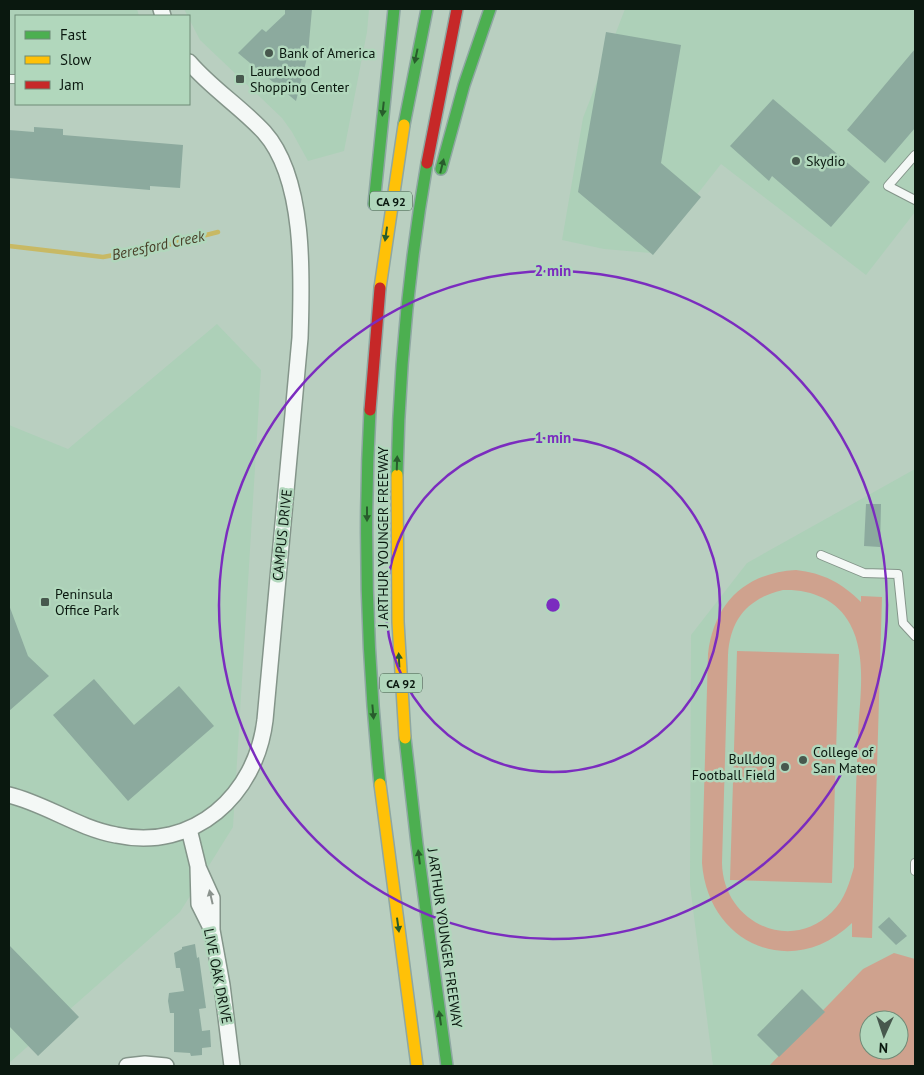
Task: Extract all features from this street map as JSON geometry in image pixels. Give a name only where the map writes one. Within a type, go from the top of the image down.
[{"type":"highway","points":[[372,218],[394,9]]},
{"type":"highway","name":"J ARTHUR YOUNGER FREEWAY","points":[[417,1066],[384,821],[372,700],[366,548],[371,396],[378,305],[389,214],[406,109],[427,9]]},
{"type":"highway","name":"J ARTHUR YOUNGER FREEWAY","points":[[447,1066],[411,800],[399,651],[396,506],[401,387],[408,298],[428,152],[457,9]]},
{"type":"highway","points":[[439,179],[456,114],[490,9]]},
{"type":"highway","points":[[408,298],[432,209]]},
{"type":"highway","points":[[369,285],[371,396]]},
{"type":"street","name":"CAMPUS DRIVE","points":[[9,795],[35,803],[93,829],[116,835],[152,838],[189,829],[218,811],[237,792],[252,768],[263,736],[292,427],[301,308],[296,201],[281,158],[272,143],[256,124],[190,63]]},
{"type":"street","name":"LIVE OAK DRIVE","points":[[189,829],[198,866],[212,898],[212,930],[226,1007],[232,1066]]},
{"type":"street","points":[[127,1066],[145,1064],[166,1066]]},
{"type":"lane","points":[[915,155],[888,186],[915,200]]},
{"type":"lane","points":[[821,555],[864,572],[898,574],[903,623],[915,636]]},
{"type":"lane","points":[[915,863],[915,871]]},
{"type":"shaded area","points":[[9,9],[137,9],[139,15],[15,15],[15,85],[9,85]]},
{"type":"shaded area","points":[[184,9],[369,9],[367,32],[344,151],[308,161],[282,118],[200,40],[190,21],[190,15],[187,15]]},
{"type":"shaded area","points":[[625,9],[915,9],[915,212],[866,275],[721,164],[651,253],[604,249],[562,240],[583,118]]},
{"type":"shaded area","points":[[217,324],[261,370],[233,827],[180,912],[9,1063],[9,425],[68,449]]},
{"type":"shaded area","name":"College of San Mateo","points":[[915,469],[915,1066],[713,1066],[690,885],[691,635],[747,563]]},
{"type":"shaded area","points":[[796,570],[823,576],[847,589],[861,602],[861,596],[882,597],[872,938],[852,937],[852,923],[829,940],[804,949],[780,951],[757,945],[736,933],[720,915],[708,891],[702,863],[708,654],[711,636],[725,606],[735,594],[747,584],[778,572]],"holes":[[[783,590],[813,594],[830,602],[844,615],[856,637],[861,665],[861,680],[854,867],[843,897],[832,912],[815,924],[797,930],[779,931],[762,925],[746,916],[734,901],[725,884],[722,863],[728,655],[733,631],[743,612],[760,598]]]},
{"type":"shaded area","name":"Bulldog Football Field","points":[[737,651],[839,654],[832,883],[730,880]]},
{"type":"shaded area","points":[[894,953],[915,959],[915,1066],[769,1066],[863,969]]},
{"type":"building","points":[[285,9],[312,9],[308,54],[296,101],[238,53],[262,29],[266,32],[285,14]]},
{"type":"building","points":[[606,32],[681,45],[661,163],[701,197],[653,255],[578,192]]},
{"type":"building","points":[[915,49],[915,128],[885,163],[847,130]]},
{"type":"building","name":"Skydio","points":[[773,99],[870,182],[831,227],[772,176],[769,181],[730,146]]},
{"type":"building","points":[[34,127],[63,129],[63,135],[183,145],[180,188],[150,186],[150,190],[9,178],[9,130],[34,132]]},
{"type":"building","points":[[866,504],[881,504],[880,547],[864,546]]},
{"type":"building","points":[[9,605],[28,656],[49,676],[9,711]]},
{"type":"building","points":[[94,679],[134,725],[179,686],[214,726],[128,801],[53,715]]},
{"type":"building","points":[[889,917],[907,936],[896,945],[878,927]]},
{"type":"building","points":[[195,944],[197,958],[199,957],[206,1008],[199,1009],[202,1031],[210,1030],[211,1047],[202,1048],[202,1055],[191,1056],[190,1053],[174,1052],[174,1013],[170,1013],[168,1001],[169,993],[184,991],[180,968],[176,968],[174,953],[182,949],[182,947]]},
{"type":"building","points":[[9,945],[79,1017],[38,1056],[9,1026]]},
{"type":"building","points":[[802,989],[825,1012],[779,1057],[757,1035]]},
{"type":"waterway","name":"Beresford Creek","points":[[9,246],[103,257],[159,247],[218,232]]},
{"type":"traffic: fast","points":[[374,204],[394,9]]},
{"type":"traffic: fast","points":[[404,125],[427,9]]},
{"type":"traffic: fast","points":[[441,169],[464,85],[490,9]]},
{"type":"traffic: fast","points":[[397,475],[406,319],[427,163]]},
{"type":"traffic: fast","points":[[370,410],[367,504],[369,644],[380,784]]},
{"type":"traffic: fast","points":[[405,738],[417,844],[447,1066]]},
{"type":"traffic: slow","points":[[380,288],[404,125]]},
{"type":"traffic: slow","points":[[397,475],[398,622],[405,738]]},
{"type":"traffic: slow","points":[[380,784],[417,1066]]},
{"type":"traffic: jam","points":[[427,163],[457,9]]},
{"type":"traffic: jam","points":[[370,410],[380,288]]},
{"type":"place","name":"Bank of America","points":[[269,53]]},
{"type":"place","name":"Laurelwood Shopping Center","points":[[240,79]]},
{"type":"place","name":"Skydio","points":[[796,161]]},
{"type":"place","name":"Peninsula Office Park","points":[[45,602]]},
{"type":"place","name":"College of San Mateo","points":[[803,760]]},
{"type":"place","name":"Bulldog Football Field","points":[[785,767]]}]
